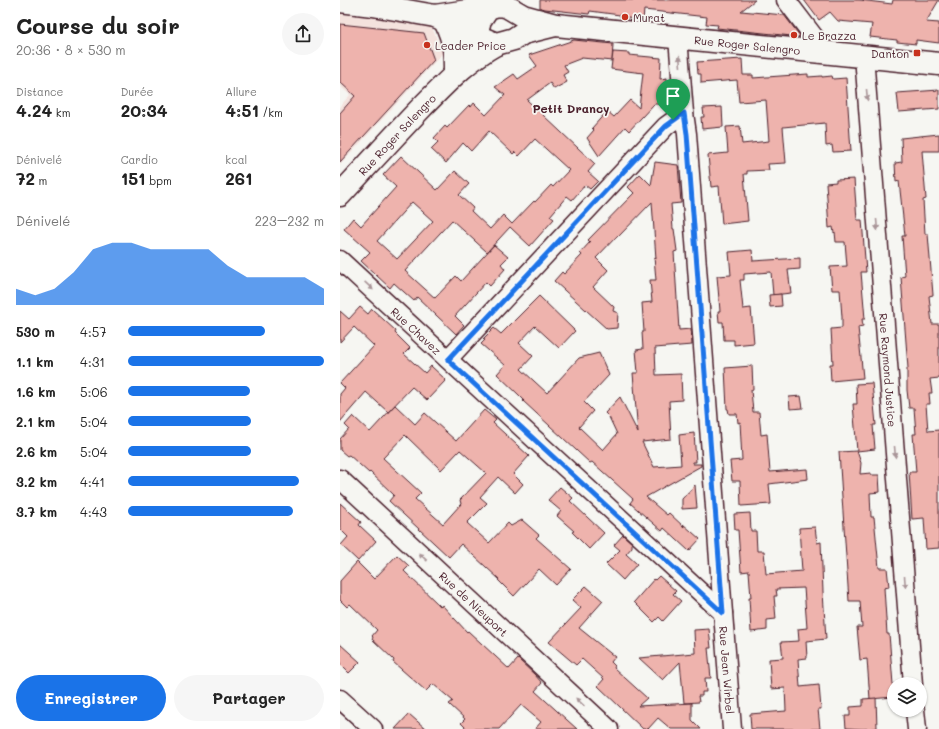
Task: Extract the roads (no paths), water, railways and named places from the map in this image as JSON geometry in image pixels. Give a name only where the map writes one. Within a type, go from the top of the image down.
[{"type":"main road","points":[[340,1],[373,5],[440,19],[496,44]]},
{"type":"main road","name":"Rue Roger Salengro","points":[[340,195],[400,130],[455,74],[481,53],[496,44],[514,39],[511,13]]},
{"type":"main road","name":"Rue Roger Salengro","points":[[455,74],[476,34],[480,20],[511,13],[556,25],[939,64]]},
{"type":"main road","points":[[440,19],[511,13]]},
{"type":"main road","points":[[440,19],[453,40],[455,50],[455,74]]},
{"type":"street","points":[[786,0],[815,38],[822,52]]},
{"type":"street","name":"Rue Jean Wirbel","points":[[678,37],[687,134],[732,729]]},
{"type":"street","name":"Rue Raymond Justice","points":[[864,56],[912,677]]},
{"type":"street","points":[[448,360],[666,126],[684,113]]},
{"type":"street","name":"Rue Chavez","points":[[340,260],[723,613]]},
{"type":"street","name":"Rue de Nieuport","points":[[340,479],[608,729]]},
{"type":"street","points":[[340,699],[373,729]]},
{"type":"street","points":[[916,717],[917,729]]},
{"type":"place","name":"Murat","points":[[625,17]]},
{"type":"place","name":"Le Brazza","points":[[794,35]]},
{"type":"place","name":"Leader Price","points":[[427,45]]},
{"type":"place","name":"Danton","points":[[917,53]]},
{"type":"district","name":"Petit Drancy","points":[[571,108]]}]
